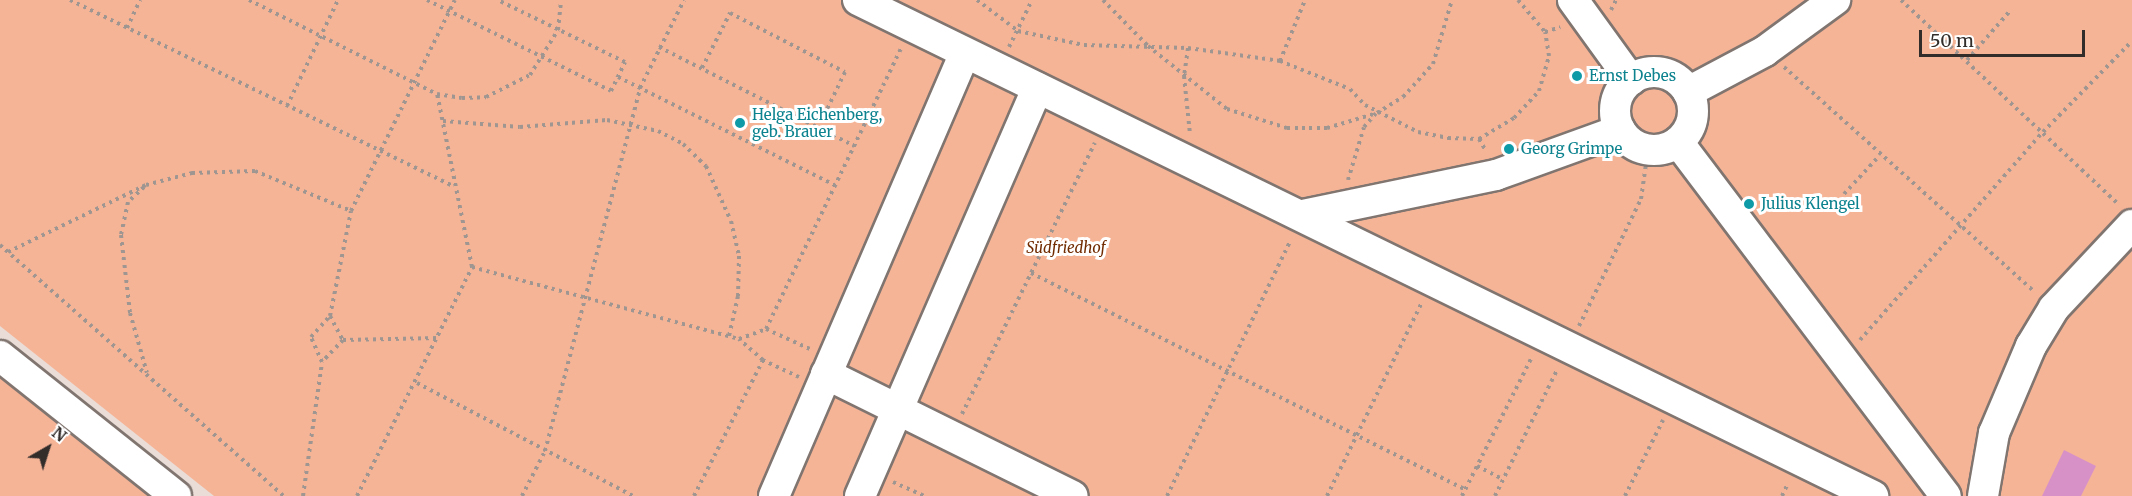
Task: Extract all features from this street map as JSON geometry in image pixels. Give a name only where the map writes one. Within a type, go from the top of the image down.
[{"type":"street","points":[[858,0],[911,28],[1303,215],[1873,496]]},
{"type":"street","points":[[1688,92],[1765,51],[1835,0]]},
{"type":"street","points":[[1580,9],[1631,80]]},
{"type":"street","points":[[774,496],[965,53]]},
{"type":"street","points":[[1660,73],[1688,92],[1693,117],[1678,142],[1648,150],[1620,130],[1616,105],[1631,80],[1660,73]]},
{"type":"street","points":[[866,484],[1036,88]]},
{"type":"street","points":[[1303,215],[1496,175],[1620,130]]},
{"type":"street","points":[[1678,142],[1845,358],[1946,496]]},
{"type":"street","points":[[1983,496],[1994,433],[2011,387],[2054,308],[2128,218]]},
{"type":"street","points":[[0,356],[176,496]]},
{"type":"street","points":[[826,374],[1073,496]]},
{"type":"path","points":[[70,0],[454,186]]},
{"type":"path","points":[[127,28],[140,0]]},
{"type":"path","points":[[249,0],[437,94],[462,98],[494,94],[530,75],[545,58],[558,30],[561,0]]},
{"type":"path","points":[[287,106],[338,0]]},
{"type":"path","points":[[427,0],[611,91],[625,62],[498,0]]},
{"type":"path","points":[[303,496],[322,362],[311,337],[330,316],[351,211],[455,0]]},
{"type":"path","points":[[522,496],[545,451],[640,88],[684,0]]},
{"type":"path","points":[[977,0],[1018,31],[1084,45],[1188,48],[1280,61],[1350,89],[1377,113],[1418,132],[1479,139],[1514,118],[1539,91],[1549,56],[1545,32],[1518,0]]},
{"type":"path","points":[[998,69],[1032,0]]},
{"type":"path","points":[[1103,0],[1148,46],[1227,110],[1287,128],[1327,128],[1377,113],[1403,97],[1433,64],[1452,0]]},
{"type":"path","points":[[1280,61],[1305,0]]},
{"type":"path","points":[[1901,0],[2043,132],[2128,218]]},
{"type":"path","points":[[1545,32],[1580,9]]},
{"type":"path","points":[[1967,60],[2009,12]]},
{"type":"path","points":[[702,68],[730,13],[845,72],[818,128]]},
{"type":"path","points":[[740,339],[766,329],[911,28]]},
{"type":"path","points":[[1845,358],[2043,132],[2132,41]]},
{"type":"path","points":[[659,47],[854,146]]},
{"type":"path","points":[[1181,158],[1190,135],[1184,76],[1188,48]]},
{"type":"path","points":[[1765,51],[2054,308]]},
{"type":"path","points":[[618,76],[835,185]]},
{"type":"path","points":[[357,496],[417,383],[472,267],[437,94]]},
{"type":"path","points":[[1339,207],[1364,127],[1377,113]]},
{"type":"path","points":[[443,121],[520,127],[607,120],[631,123],[683,144],[721,192],[739,256],[738,296],[729,336]]},
{"type":"path","points":[[951,436],[1106,121]]},
{"type":"path","points":[[1462,496],[1477,466],[1641,199],[1648,150]]},
{"type":"path","points":[[1844,194],[1880,154]]},
{"type":"path","points":[[8,252],[146,184],[192,173],[255,171],[351,211]]},
{"type":"path","points":[[146,184],[128,202],[121,235],[130,313],[147,375]]},
{"type":"path","points":[[1167,496],[1303,215]]},
{"type":"path","points":[[0,245],[284,496]]},
{"type":"path","points":[[472,267],[740,339],[763,360],[826,374]]},
{"type":"path","points":[[1031,273],[1465,489]]},
{"type":"path","points":[[1328,496],[1433,280]]},
{"type":"path","points":[[330,316],[343,340]]},
{"type":"path","points":[[766,329],[826,374]]},
{"type":"path","points":[[322,362],[343,340],[438,338]]},
{"type":"path","points":[[1495,496],[1556,340]]},
{"type":"path","points":[[694,496],[763,360]]},
{"type":"path","points":[[417,383],[633,496]]},
{"type":"path","points":[[1625,496],[1674,398]]},
{"type":"path","points":[[1477,466],[1503,479]]},
{"type":"path","points":[[866,484],[924,496]]},
{"type":"green space","name":"Südfriedhof","points":[[0,0],[2132,0],[2132,496],[214,496],[0,326]]},
{"type":"green space","points":[[0,356],[172,496],[0,496]]},
{"type":"building","points":[[2064,450],[2096,466],[2081,496],[2042,496]]},
{"type":"place","name":"Ernst Debes","points":[[1577,76]]},
{"type":"place","name":"Helga Eichenberg, geb. Brauer","points":[[740,123]]},
{"type":"place","name":"Georg Grimpe","points":[[1509,149]]},
{"type":"place","name":"Julius Klengel","points":[[1749,204]]}]
